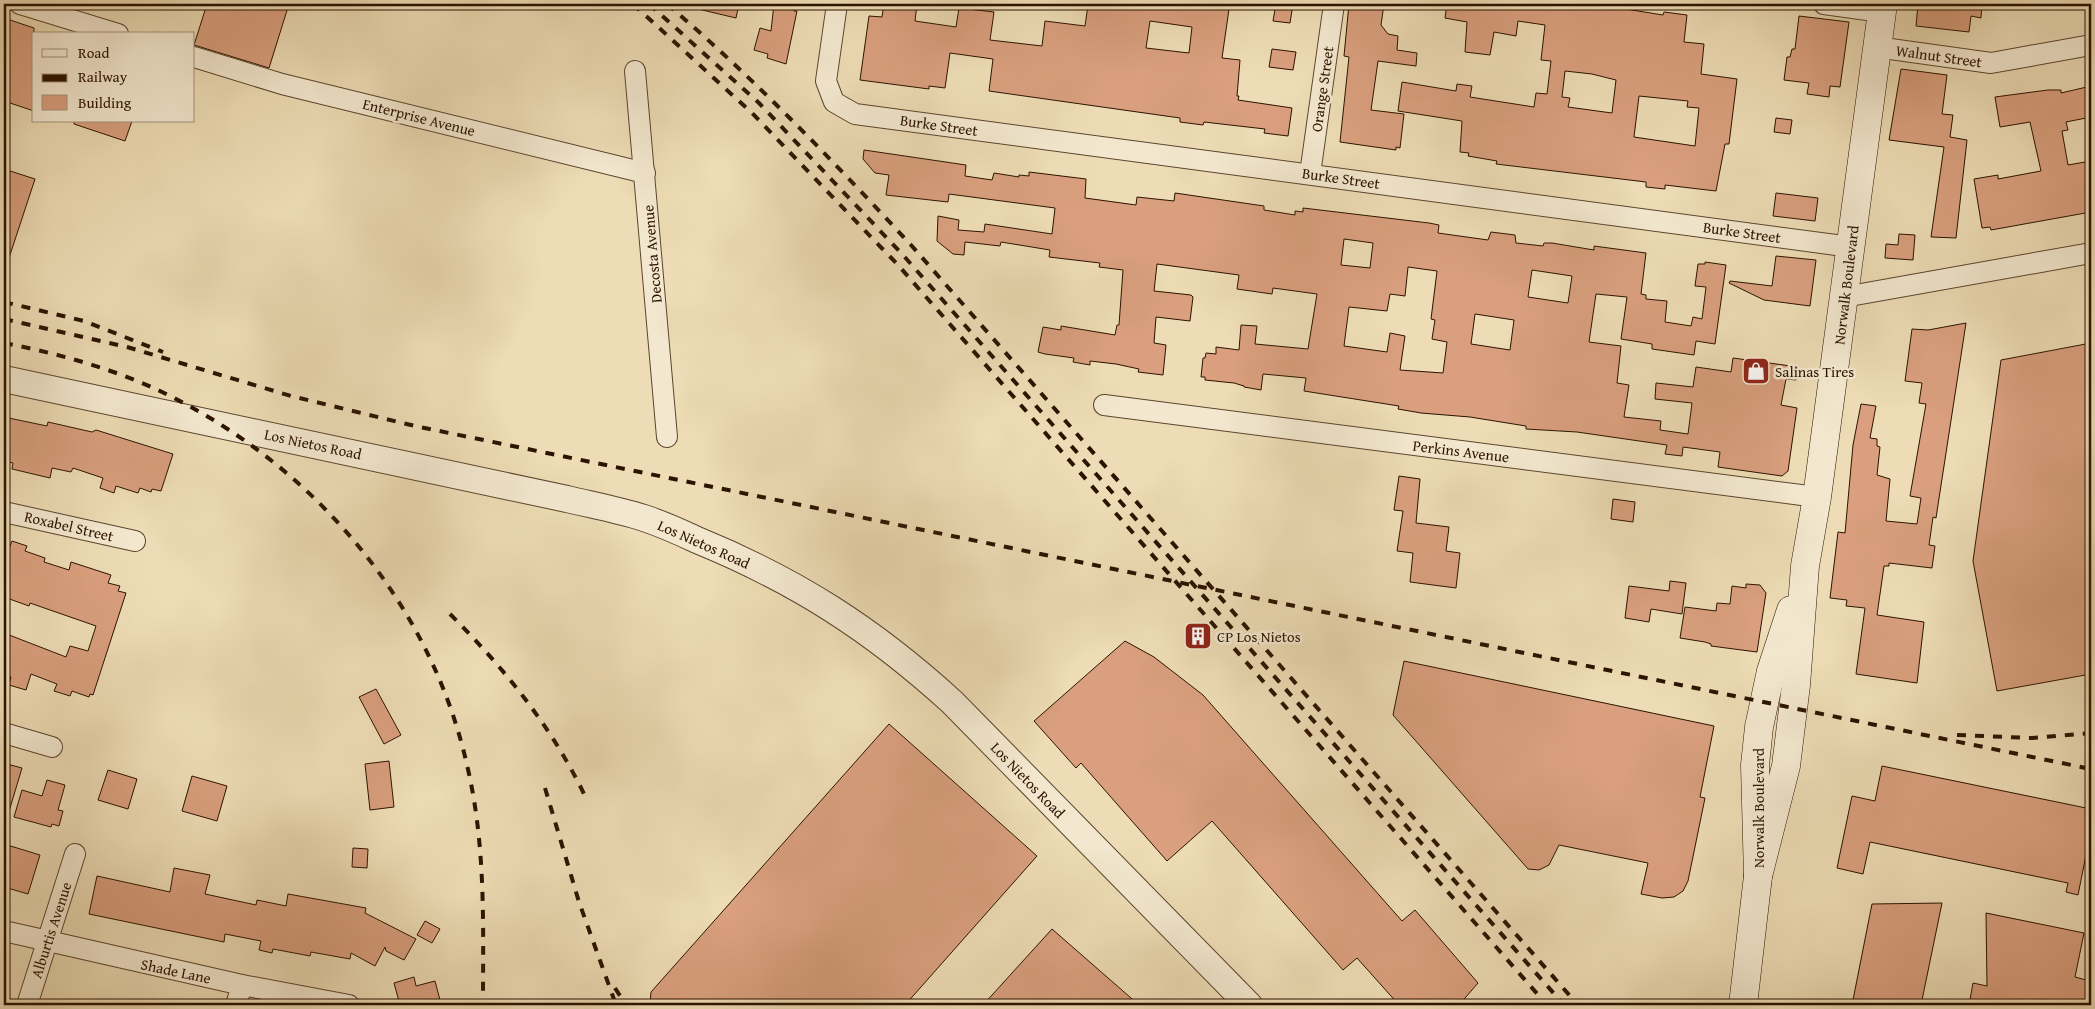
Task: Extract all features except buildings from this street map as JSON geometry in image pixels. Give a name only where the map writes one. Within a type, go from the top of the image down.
[{"type":"main road","name":"Norwalk Boulevard","points":[[1742,1005],[1758,876],[1755,764],[1759,727],[1771,671],[1805,566],[1817,497],[1882,8]]},
{"type":"street","points":[[20,4],[111,32]]},
{"type":"street","name":"Burke Street","points":[[837,4],[826,81],[834,102],[855,114],[1851,247]]},
{"type":"street","name":"Orange Street","points":[[1310,174],[1334,4]]},
{"type":"street","points":[[1824,4],[1882,8]]},
{"type":"street","name":"Walnut Street","points":[[1876,47],[1991,63],[2091,45]]},
{"type":"street","name":"Enterprise Avenue","points":[[195,57],[282,84],[645,173]]},
{"type":"street","name":"Decosta Avenue","points":[[635,71],[667,437]]},
{"type":"street","points":[[1844,297],[2091,253]]},
{"type":"street","name":"Los Nietos Road","points":[[4,379],[566,499],[644,518],[718,548],[793,585],[864,628],[909,662],[952,702],[1249,1005]]},
{"type":"street","name":"Perkins Avenue","points":[[1104,405],[1817,497]]},
{"type":"street","name":"Roxabel Street","points":[[4,512],[135,541]]},
{"type":"street","points":[[4,733],[52,747]]},
{"type":"street","name":"Alburtis Avenue","points":[[27,1005],[75,854]]},
{"type":"street","name":"Shade Lane","points":[[4,931],[242,985],[349,1005]]},
{"type":"street","points":[[236,1005],[242,985]]},
{"type":"railway","points":[[633,4],[752,113],[898,265],[1547,1005]]},
{"type":"railway","points":[[649,4],[759,103],[903,255],[1564,1005]]},
{"type":"railway","points":[[667,4],[731,61],[793,121],[911,245],[1578,1005]]},
{"type":"railway","points":[[4,302],[84,321],[163,352]]},
{"type":"railway","points":[[4,319],[127,347],[291,396],[415,426],[2091,769]]},
{"type":"railway","points":[[4,343],[43,351],[122,375],[160,391],[215,421],[266,457],[314,498],[356,544],[393,594],[425,648],[449,705],[467,765],[478,825],[483,915],[483,1005]]},
{"type":"railway","points":[[450,614],[508,677],[525,699],[558,746],[585,796]]},
{"type":"railway","points":[[1957,735],[2032,738],[2091,733]]},
{"type":"railway","points":[[545,788],[579,902],[616,1005]]},
{"type":"railway","points":[[615,988],[626,1005]]},
{"type":"place","name":"Salinas Tires","points":[[1756,371]]},
{"type":"place","name":"CP Los Nietos","points":[[1198,636]]}]
